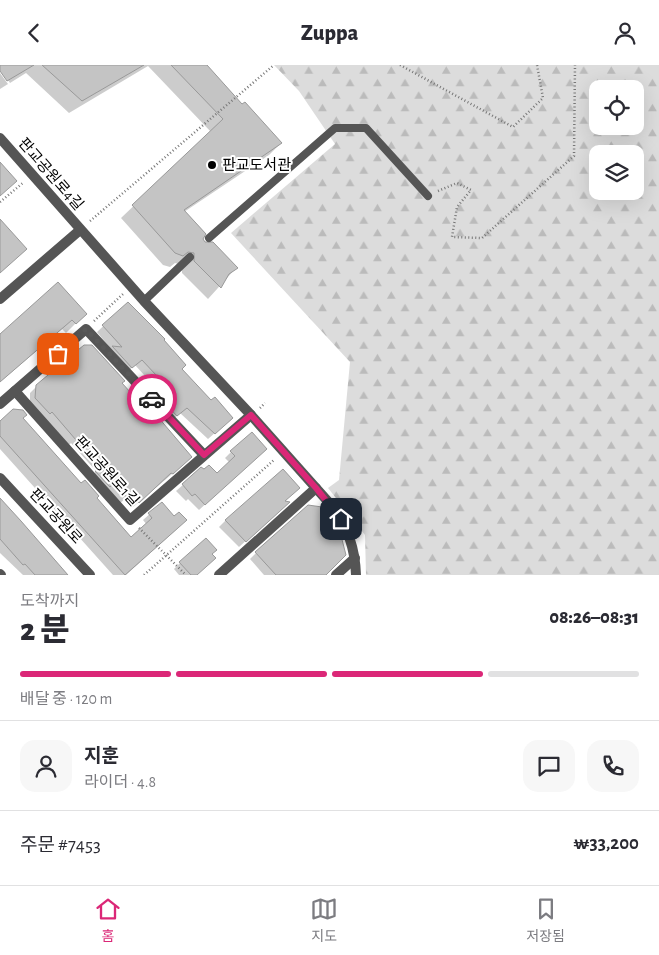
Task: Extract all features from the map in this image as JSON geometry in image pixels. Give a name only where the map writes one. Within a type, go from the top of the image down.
[{"type":"street","name":"판교공원로4길","points":[[0,138],[80,230]]},
{"type":"street","points":[[0,299],[80,230],[284,451],[341,519],[349,535],[355,558],[356,575]]},
{"type":"street","points":[[0,404],[86,329],[204,455]]},
{"type":"street","name":"판교공원로1길","points":[[15,391],[130,520],[251,415]]},
{"type":"street","name":"판교공원로","points":[[0,478],[90,575]]},
{"type":"street","points":[[218,575],[316,488]]},
{"type":"street","points":[[336,575],[355,558]]},
{"type":"lane","points":[[210,238],[335,128],[366,128],[428,195]]},
{"type":"lane","points":[[144,301],[190,257]]},
{"type":"path","points":[[80,230],[274,65]]},
{"type":"path","points":[[400,65],[513,127],[543,97],[537,65]]},
{"type":"path","points":[[428,195],[458,183],[471,190],[458,207],[452,237],[482,239],[574,156],[575,65]]},
{"type":"path","points":[[0,202],[32,175]]},
{"type":"path","points":[[86,329],[131,286]]},
{"type":"path","points":[[144,575],[284,451]]},
{"type":"path","points":[[130,520],[186,575]]},
{"type":"green space","points":[[274,65],[659,65],[659,575],[366,575],[365,535],[328,488],[339,480],[350,362],[231,233],[335,144],[299,91]]},
{"type":"building","points":[[0,65],[34,65],[7,81],[0,71]]},
{"type":"building","points":[[42,65],[144,65],[82,101]]},
{"type":"building","name":"판교도서관","points":[[171,65],[207,65],[242,104],[245,102],[282,143],[184,210],[206,234],[203,239],[205,242],[213,242],[238,268],[229,274],[221,288],[194,261],[194,253],[188,252],[183,256],[175,253],[132,205],[223,119]]},
{"type":"building","points":[[0,162],[17,181],[0,196]]},
{"type":"building","points":[[0,219],[27,249],[0,273]]},
{"type":"building","points":[[58,282],[87,314],[76,324],[72,320],[0,382],[0,334]]},
{"type":"building","points":[[128,302],[165,339],[186,365],[182,369],[211,400],[215,397],[233,418],[215,434],[187,408],[177,416],[163,401],[167,397],[164,395],[170,390],[142,360],[132,368],[112,346],[122,347],[102,325]]},
{"type":"building","points":[[84,345],[92,345],[125,381],[122,383],[149,413],[152,410],[192,457],[173,474],[171,473],[139,503],[131,494],[127,498],[114,483],[110,487],[95,471],[102,464],[78,438],[76,440],[52,412],[50,414],[35,398],[36,385]]},
{"type":"building","points":[[13,409],[23,410],[27,415],[23,418],[81,483],[85,480],[99,496],[97,498],[131,537],[152,518],[148,513],[162,502],[174,516],[179,512],[187,520],[125,575],[0,436],[0,421]]},
{"type":"building","points":[[252,432],[267,449],[205,505],[195,494],[192,496],[182,484],[201,467],[204,469],[209,465],[217,473],[235,456],[230,451]]},
{"type":"building","points":[[283,469],[300,488],[285,501],[290,502],[246,542],[225,520]]},
{"type":"building","points":[[0,498],[68,575],[35,575],[25,564],[23,565],[0,539]]},
{"type":"building","points":[[308,505],[322,507],[331,517],[328,520],[340,532],[346,555],[326,575],[276,575],[255,552]]},
{"type":"building","points":[[206,538],[217,550],[212,554],[216,558],[197,575],[191,575],[179,562]]},
{"type":"way so far","points":[[58,354],[86,329],[152,399]]},
{"type":"place","name":"판교도서관","points":[[212,165]]},
{"type":"route","points":[[152,399],[204,455],[251,415],[332,506],[341,519]]}]
